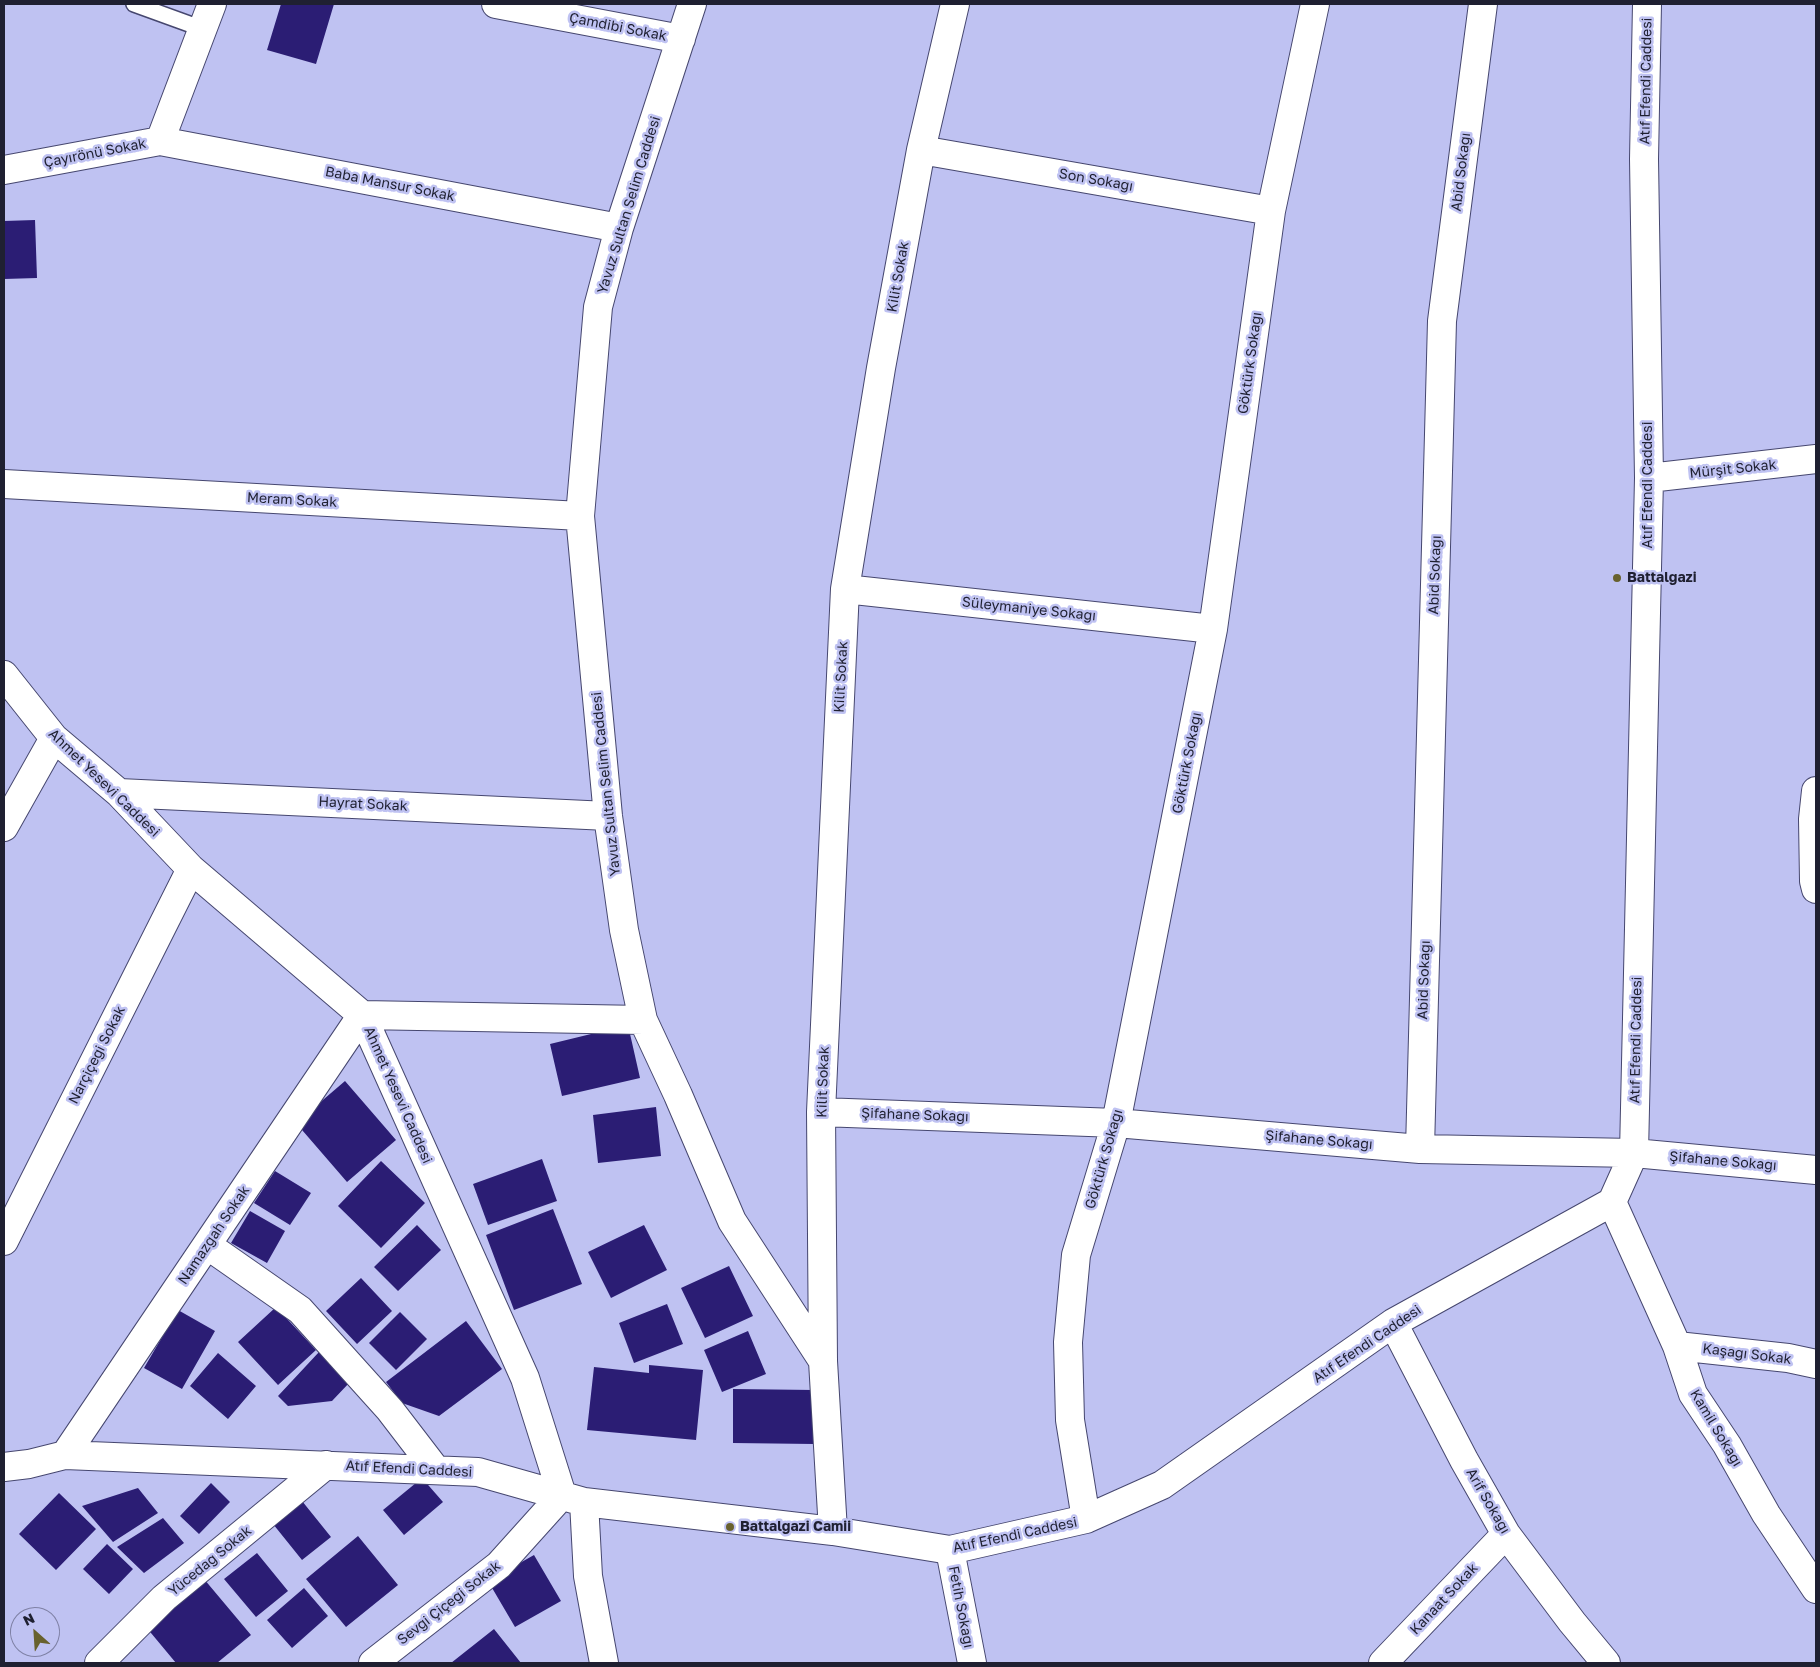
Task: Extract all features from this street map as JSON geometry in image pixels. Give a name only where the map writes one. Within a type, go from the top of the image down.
[{"type":"street","name":"Çayırönü Sokak","points":[[4,170],[160,141],[212,4]]},
{"type":"street","name":"Çamdibi Sokak","points":[[496,4],[681,38]]},
{"type":"street","name":"Yavuz Sultan Selim Caddesi","points":[[692,4],[619,228],[598,307],[580,516],[608,816],[624,930],[642,1020],[678,1095],[732,1221],[823,1361],[833,1531]]},
{"type":"street","name":"Kilit Sokak","points":[[823,1361],[821,1112],[845,589],[883,358],[921,150],[955,4]]},
{"type":"street","name":"Göktürk Sokağı","points":[[1086,1519],[1070,1420],[1068,1342],[1076,1255],[1116,1122],[1213,629],[1271,210],[1315,4]]},
{"type":"street","name":"Abid Sokağı","points":[[1420,1149],[1442,321],[1483,4]]},
{"type":"street","name":"Atıf Efendi Caddesi","points":[[4,1466],[30,1464],[65,1455],[478,1472],[573,1499],[833,1531],[950,1550],[1086,1519],[1162,1485],[1393,1323],[1612,1202],[1634,1153],[1649,478],[1644,159],[1647,4]]},
{"type":"street","name":"Baba Mansur Sokak","points":[[160,141],[619,228]]},
{"type":"street","name":"Son Sokağı","points":[[921,150],[1271,210]]},
{"type":"street","name":"Mürşit Sokak","points":[[1649,478],[1816,459]]},
{"type":"street","name":"Meram Sokak","points":[[4,484],[580,516]]},
{"type":"street","name":"Süleymaniye Sokağı","points":[[845,589],[1213,629]]},
{"type":"street","name":"Ahmet Yesevi Caddesi","points":[[4,675],[54,738],[118,793],[191,869],[362,1015],[525,1378],[573,1499],[604,1663]]},
{"type":"street","points":[[4,827],[54,738]]},
{"type":"street","points":[[1816,791],[1814,881],[1816,889]]},
{"type":"street","name":"Hayrat Sokak","points":[[118,793],[608,816]]},
{"type":"street","name":"Narçiçeği Sokak","points":[[4,1242],[191,869]]},
{"type":"street","points":[[362,1015],[642,1020]]},
{"type":"street","name":"Namazgah Sokak","points":[[65,1455],[362,1015]]},
{"type":"street","name":"Şifahane Sokağı","points":[[821,1112],[1116,1122],[1420,1149],[1634,1153],[1816,1170]]},
{"type":"street","name":"Kamil Sokağı","points":[[1612,1202],[1677,1346],[1693,1394],[1727,1444],[1766,1514],[1816,1589]]},
{"type":"street","points":[[207,1245],[300,1310],[390,1410],[436,1470]]},
{"type":"street","name":"Arif Sokağı","points":[[1393,1323],[1464,1460],[1506,1534],[1572,1622],[1606,1663]]},
{"type":"street","name":"Kaşağı Sokak","points":[[1677,1346],[1788,1358],[1816,1364]]},
{"type":"street","name":"Yücedağ Sokak","points":[[99,1663],[164,1598],[326,1465]]},
{"type":"street","name":"Sevgi Çiçeği Sokak","points":[[372,1663],[499,1565],[573,1499]]},
{"type":"street","name":"Kanaat Sokak","points":[[1383,1663],[1506,1534]]},
{"type":"street","name":"Fetih Sokağı","points":[[950,1550],[972,1663]]},
{"type":"lane","points":[[134,4],[203,29]]},
{"type":"building","points":[[281,4],[334,4],[316,64],[267,50]]},
{"type":"building","points":[[35,220],[37,278],[4,279],[4,221]]},
{"type":"building","points":[[628,1025],[640,1078],[562,1096],[550,1044]]},
{"type":"building","points":[[345,1081],[396,1140],[347,1182],[296,1123]]},
{"type":"building","points":[[656,1107],[661,1156],[598,1163],[593,1115]]},
{"type":"building","points":[[542,1159],[557,1201],[488,1225],[473,1184]]},
{"type":"building","points":[[381,1161],[425,1203],[381,1248],[338,1206]]},
{"type":"building","points":[[275,1171],[311,1193],[290,1225],[254,1203]]},
{"type":"building","points":[[553,1209],[582,1284],[514,1310],[486,1235]]},
{"type":"building","points":[[250,1211],[285,1231],[267,1263],[231,1243]]},
{"type":"building","points":[[417,1225],[441,1250],[398,1291],[374,1267]]},
{"type":"building","points":[[644,1225],[667,1270],[611,1298],[588,1252]]},
{"type":"building","points":[[729,1266],[753,1316],[705,1338],[681,1288]]},
{"type":"building","points":[[361,1278],[392,1311],[357,1344],[326,1311]]},
{"type":"building","points":[[667,1304],[683,1344],[634,1363],[619,1323]]},
{"type":"building","points":[[276,1307],[316,1350],[278,1385],[238,1342]]},
{"type":"building","points":[[178,1310],[215,1331],[182,1389],[144,1368]]},
{"type":"building","points":[[400,1312],[427,1339],[396,1370],[369,1343]]},
{"type":"building","points":[[466,1321],[502,1369],[439,1416],[402,1403],[386,1382]]},
{"type":"building","points":[[748,1331],[766,1374],[722,1392],[704,1350]]},
{"type":"building","points":[[319,1352],[350,1382],[332,1401],[288,1406],[278,1396]]},
{"type":"building","points":[[218,1353],[256,1386],[228,1419],[190,1386]]},
{"type":"building","points":[[649,1365],[703,1370],[696,1440],[587,1430],[594,1367],[649,1373]]},
{"type":"building","points":[[733,1389],[814,1390],[814,1444],[733,1443]]},
{"type":"building","points":[[422,1478],[443,1502],[404,1535],[383,1510]]},
{"type":"building","points":[[211,1483],[230,1502],[199,1534],[180,1516]]},
{"type":"building","points":[[138,1488],[158,1513],[113,1542],[82,1506]]},
{"type":"building","points":[[59,1493],[96,1529],[56,1570],[19,1534]]},
{"type":"building","points":[[298,1496],[331,1537],[302,1560],[269,1519]]},
{"type":"building","points":[[163,1518],[184,1543],[144,1573],[117,1547]]},
{"type":"building","points":[[358,1536],[398,1585],[346,1627],[306,1579]]},
{"type":"building","points":[[107,1544],[133,1569],[109,1594],[83,1569]]},
{"type":"building","points":[[257,1553],[288,1591],[256,1617],[224,1579]]},
{"type":"building","points":[[534,1555],[561,1601],[515,1627],[488,1581]]},
{"type":"building","points":[[204,1579],[251,1635],[217,1663],[176,1663],[146,1627]]},
{"type":"building","points":[[304,1588],[328,1616],[292,1648],[267,1620]]},
{"type":"building","points":[[494,1629],[521,1663],[451,1663]]},
{"type":"place","name":"Battalgazi","points":[[1617,578]]},
{"type":"place","name":"Battalgazi Camii","points":[[730,1527]]}]
